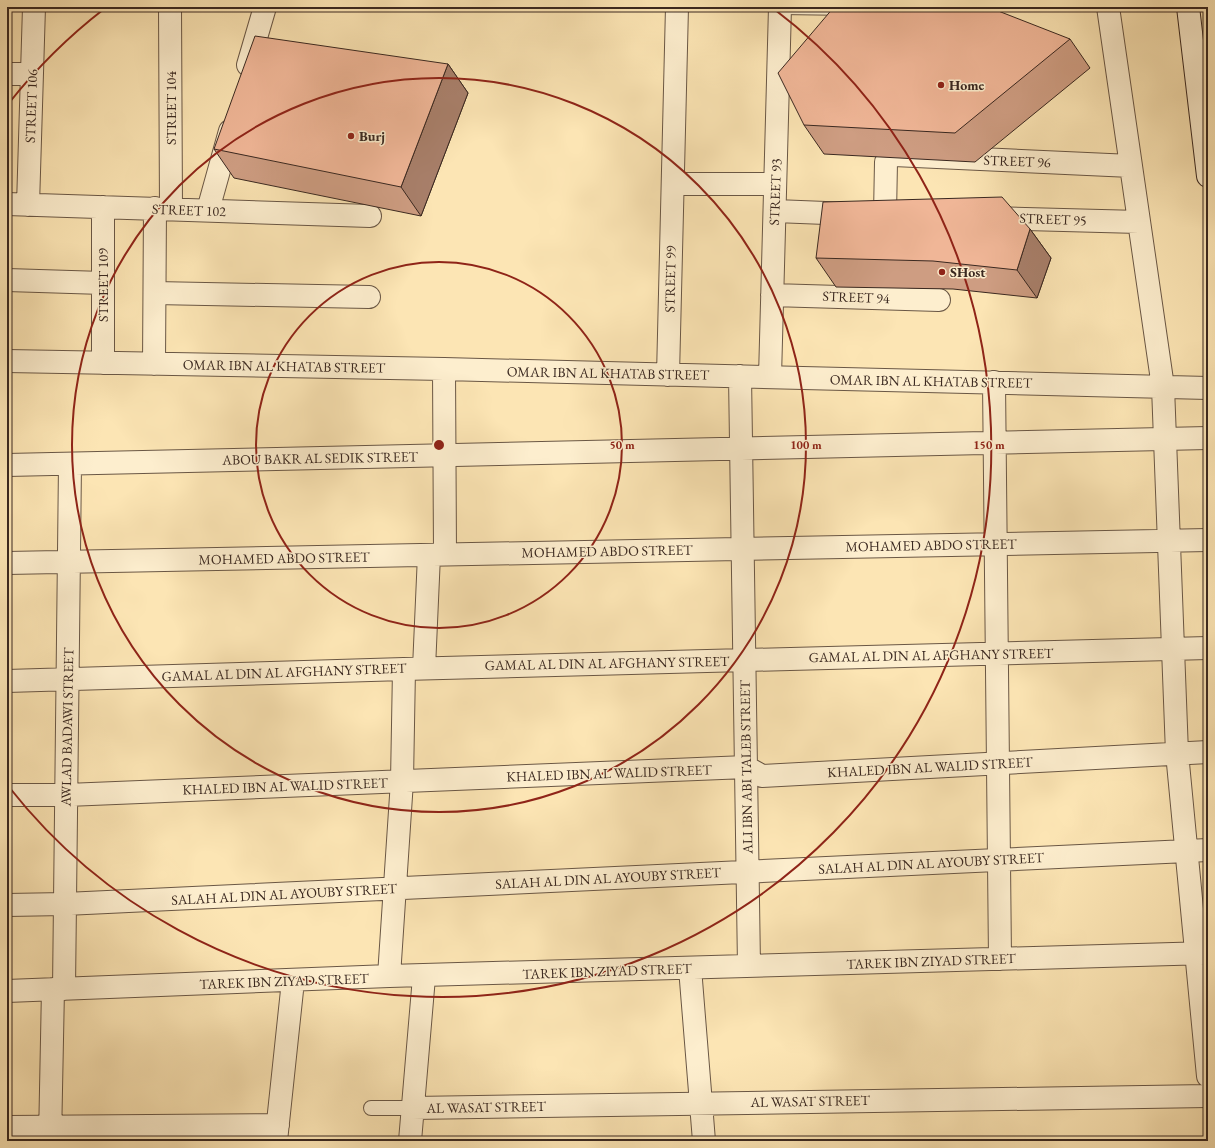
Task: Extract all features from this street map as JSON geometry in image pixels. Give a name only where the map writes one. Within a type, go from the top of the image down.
[{"type":"street","name":"STREET 106","points":[[18,205],[32,74],[34,7]]},
{"type":"street","name":"STREET 104","points":[[154,364],[155,293],[163,209],[170,7]]},
{"type":"street","points":[[242,84],[265,7]]},
{"type":"street","name":"STREET 99","points":[[668,375],[677,7]]},
{"type":"street","name":"STREET 93","points":[[770,377],[780,7]]},
{"type":"street","points":[[1108,7],[1163,387],[1178,753],[1187,850],[1202,953],[1208,1076]]},
{"type":"street","points":[[1188,7],[1208,176]]},
{"type":"street","points":[[7,74],[32,74]]},
{"type":"street","points":[[208,210],[234,114]]},
{"type":"street","points":[[981,159],[982,136]]},
{"type":"street","name":"STREET 96","points":[[885,214],[886,162],[891,157],[981,159],[1131,166]]},
{"type":"street","points":[[673,184],[776,184]]},
{"type":"street","name":"STREET 102","points":[[18,205],[370,216]]},
{"type":"street","name":"STREET 109","points":[[103,207],[103,363]]},
{"type":"street","points":[[774,211],[908,215]]},
{"type":"street","name":"STREET 95","points":[[972,217],[1139,222]]},
{"type":"street","points":[[7,280],[103,283]]},
{"type":"street","points":[[155,293],[369,297]]},
{"type":"street","name":"STREET 94","points":[[772,295],[939,300]]},
{"type":"street","name":"OMAR IBN AL KHATAB STREET","points":[[7,361],[444,369],[1208,388]]},
{"type":"street","points":[[389,976],[402,781],[414,668],[437,555],[445,455],[444,369]]},
{"type":"street","name":"ALI IBN ABI TALEB STREET","points":[[740,376],[749,966]]},
{"type":"street","points":[[994,382],[1000,959]]},
{"type":"street","name":"ABOU BAKR AL SEDIK STREET","points":[[7,465],[1208,438]]},
{"type":"street","name":"AWLAD BADAWI STREET","points":[[51,1134],[65,904],[70,464]]},
{"type":"street","name":"MOHAMED ABDO STREET","points":[[7,563],[1208,540]]},
{"type":"street","name":"GAMAL AL DIN AL AFGHANY STREET","points":[[7,681],[414,668],[1208,648]]},
{"type":"street","name":"KHALED IBN AL WALID STREET","points":[[7,795],[67,795],[746,767],[762,776],[1208,752]]},
{"type":"street","name":"SALAH AL DIN AL AYOUBY STREET","points":[[7,905],[65,904],[1208,850]]},
{"type":"street","name":"TAREK IBN ZIYAD STREET","points":[[7,991],[293,981],[389,976],[424,977],[1202,953]]},
{"type":"street","points":[[690,968],[704,1141]]},
{"type":"street","points":[[410,1141],[424,977]]},
{"type":"street","points":[[7,1127],[51,1134],[277,1133],[293,981]]},
{"type":"street","name":"AL WASAT STREET","points":[[413,1108],[701,1102],[1208,1096]]},
{"type":"lane","points":[[780,7],[866,8]]},
{"type":"lane","points":[[372,1108],[413,1108]]},
{"type":"building","name":"Home","points":[[834,7],[988,7],[1070,39],[955,133],[804,125],[778,73]]},
{"type":"building","name":"Burj","points":[[255,36],[448,64],[401,187],[214,149]]},
{"type":"building","points":[[1002,197],[1030,229],[1017,270],[933,261],[816,258],[823,202]]},
{"type":"place","name":"Home","points":[[941,85]]},
{"type":"place","name":"Burj","points":[[351,136]]},
{"type":"place","name":"SHost","points":[[942,272]]}]
